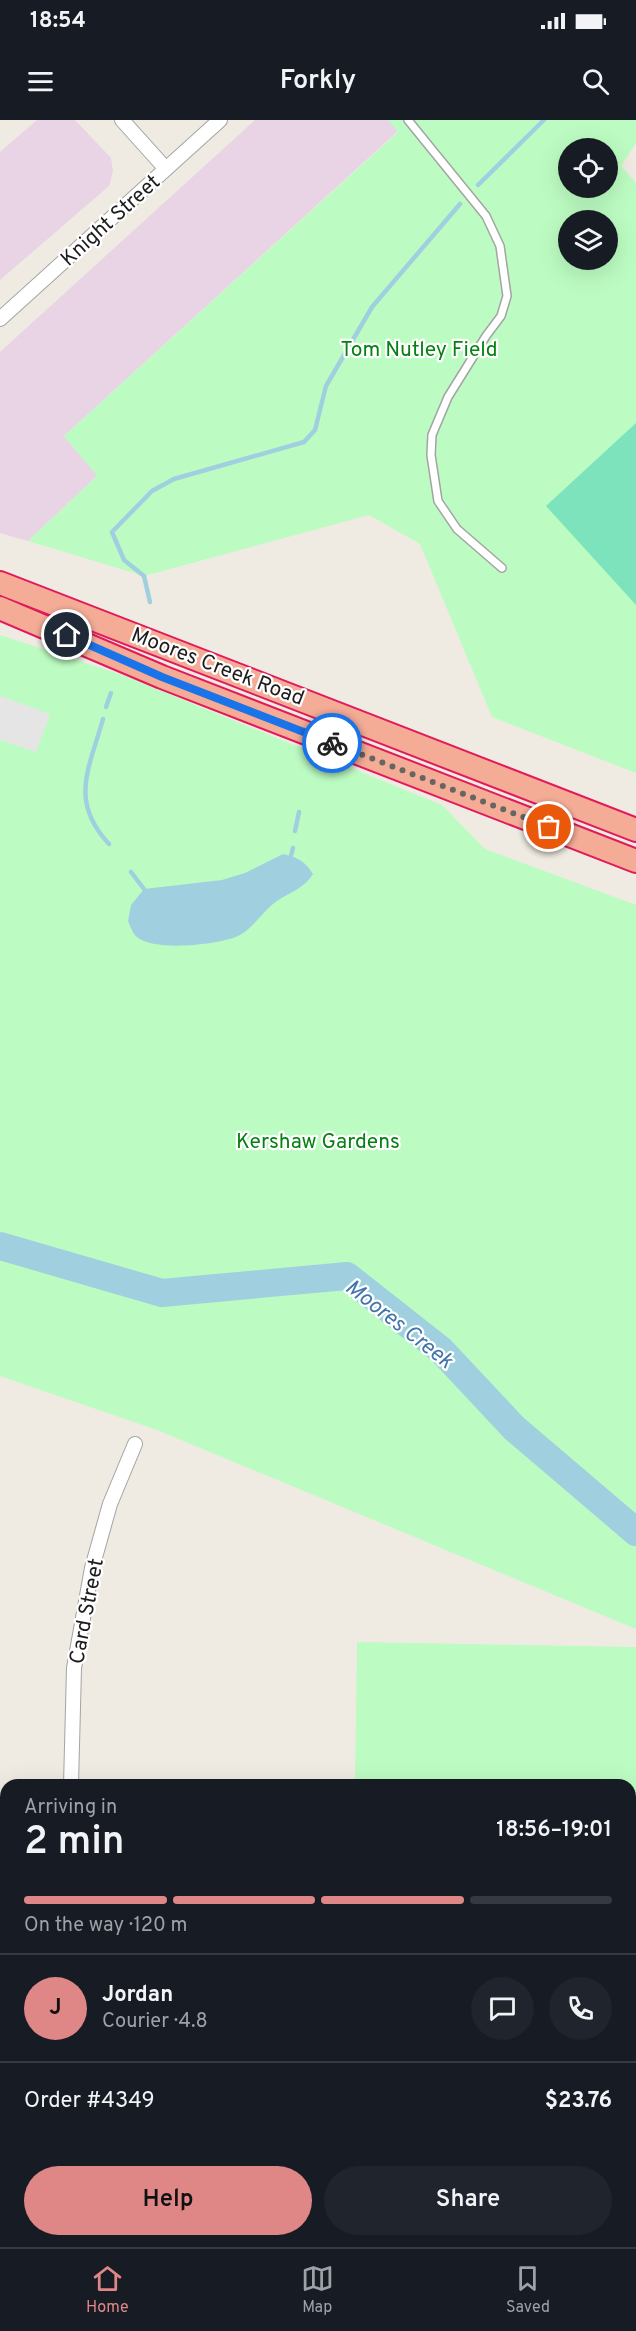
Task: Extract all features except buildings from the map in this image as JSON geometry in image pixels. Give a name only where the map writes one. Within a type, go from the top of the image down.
[{"type":"highway","name":"Moores Creek Road","points":[[0,583],[636,830]]},
{"type":"highway","name":"Moores Creek Road","points":[[0,608],[162,677],[636,861]]},
{"type":"street","points":[[122,120],[166,169]]},
{"type":"street","name":"Knight Street","points":[[0,319],[220,120]]},
{"type":"street","name":"Card Street","points":[[72,1779],[74,1668],[92,1569],[110,1504],[135,1444]]},
{"type":"lane","points":[[408,120],[486,216],[500,246],[507,296],[501,316],[448,397],[432,435],[431,455],[438,501],[457,529],[502,568]]},
{"type":"shaded area","points":[[37,120],[75,120],[111,158],[113,171],[109,186],[0,280],[0,152]]},
{"type":"shaded area","points":[[255,120],[388,120],[398,131],[64,436],[98,475],[28,541],[0,533],[0,352]]},
{"type":"shaded area","points":[[0,696],[50,714],[36,752],[0,740]]},
{"type":"green space","name":"Tom Nutley Field","points":[[388,120],[636,120],[636,143],[621,166],[636,183],[636,773],[492,717],[420,544],[369,515],[144,576],[28,541],[97,476],[64,436],[398,132]]},
{"type":"green space","points":[[636,423],[636,605],[546,506]]},
{"type":"green space","name":"Kershaw Gardens","points":[[0,635],[122,675],[442,805],[485,849],[636,905],[636,1629],[157,1430],[0,1376]]},
{"type":"green space","points":[[357,1642],[636,1647],[636,1779],[355,1779]]},
{"type":"water","points":[[283,854],[300,860],[313,874],[302,886],[272,905],[240,935],[218,942],[172,946],[146,942],[134,934],[128,921],[131,905],[144,889],[222,880],[245,873]]},
{"type":"waterway","points":[[478,185],[544,120]]},
{"type":"waterway","points":[[150,602],[144,576],[124,560],[112,532],[152,491],[174,479],[304,442],[315,430],[326,386],[372,307],[460,204]]},
{"type":"waterway","points":[[106,707],[111,693]]},
{"type":"waterway","points":[[103,719],[88,769],[86,799],[89,813],[109,844]]},
{"type":"waterway","points":[[295,831],[299,812]]},
{"type":"waterway","points":[[291,856],[293,848]]},
{"type":"waterway","points":[[131,872],[144,889]]},
{"type":"waterway","name":"Moores Creek","points":[[0,1246],[162,1293],[347,1276],[441,1350],[514,1428],[636,1532]]},
{"type":"way so far","points":[[332,743],[549,827]]},
{"type":"route","points":[[67,635],[162,677],[332,743]]}]
